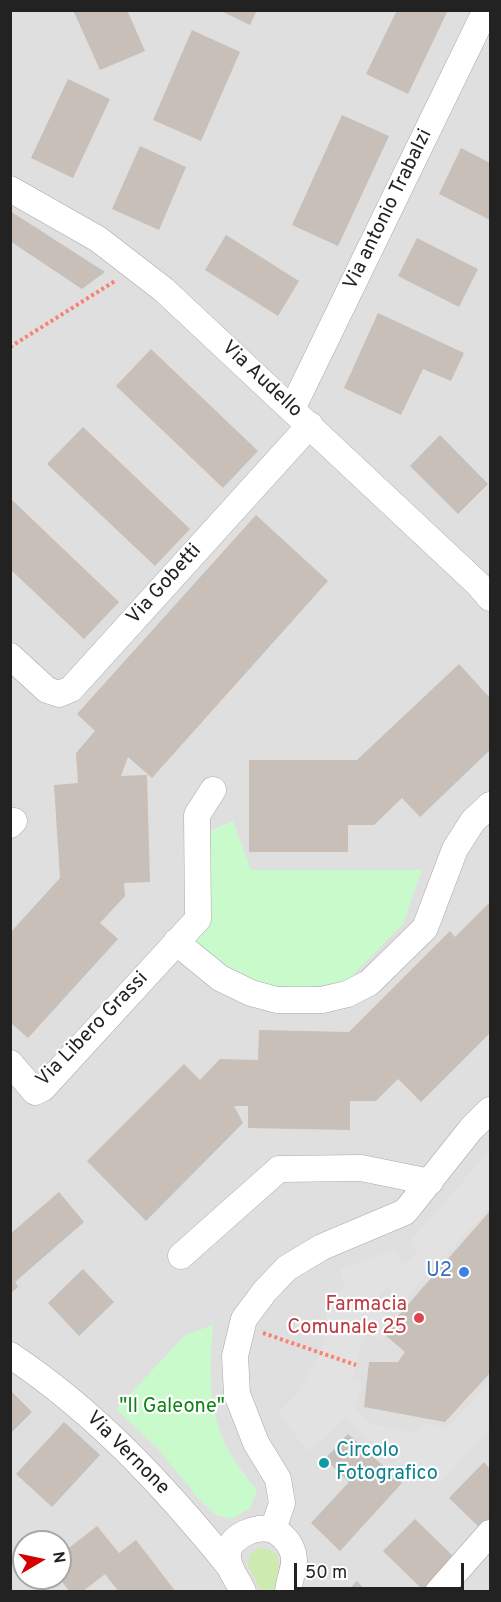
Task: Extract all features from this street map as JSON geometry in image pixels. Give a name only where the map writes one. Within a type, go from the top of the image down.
[{"type":"street","name":"Via antonio Trabalzi","points":[[301,417],[486,10]]},
{"type":"street","name":"Via Audello","points":[[10,189],[98,239],[164,290],[470,576],[490,598]]},
{"type":"street","name":"Via Gobetti","points":[[10,656],[46,690],[59,694],[71,689],[301,417]]},
{"type":"street","name":"Via Libero Grassi","points":[[10,1063],[34,1092],[43,1088],[198,919],[196,815],[213,790]]},
{"type":"street","points":[[176,942],[220,978],[251,993],[277,1000],[322,1000],[347,994],[369,983],[424,928],[454,849],[472,821],[490,804]]},
{"type":"street","points":[[273,1530],[282,1503],[278,1479],[256,1443],[237,1394],[235,1356],[244,1319],[287,1268],[322,1247],[405,1212],[471,1129],[490,1110]]},
{"type":"street","points":[[181,1256],[279,1169],[361,1168],[430,1182]]},
{"type":"street","name":"Via Vernone","points":[[10,1355],[64,1394],[100,1424],[137,1460],[230,1567],[243,1592]]},
{"type":"street","points":[[230,1567],[228,1553],[230,1545],[238,1537],[261,1528],[273,1530],[287,1540],[293,1551],[295,1562],[288,1592]]},
{"type":"street","points":[[438,1592],[490,1533]]},
{"type":"path","points":[[10,347],[136,268]]},
{"type":"path","points":[[242,1326],[356,1365]]},
{"type":"shaded area","points":[[11,11],[490,11],[490,1591],[11,1592]]},
{"type":"shaded area","points":[[490,1150],[490,1207],[401,1304],[388,1287],[371,1305],[385,1312],[382,1340],[365,1333],[352,1379],[363,1383],[355,1408],[373,1425],[414,1432],[425,1423],[447,1429],[490,1381],[490,1429],[440,1483],[398,1462],[345,1419],[309,1452],[278,1413],[299,1392],[320,1353],[327,1325],[327,1297],[344,1288],[340,1269],[394,1250],[404,1265],[418,1252],[411,1240]]},
{"type":"green space","points":[[233,821],[251,870],[422,870],[403,924],[347,981],[302,988],[261,984],[224,965],[194,940],[202,834]]},
{"type":"green space","name":"\"Il Galeone\"","points":[[213,1325],[211,1391],[217,1423],[230,1453],[257,1491],[250,1508],[232,1519],[216,1515],[198,1498],[159,1450],[116,1409],[185,1335]]},
{"type":"green space","points":[[259,1547],[277,1555],[279,1565],[276,1591],[261,1591],[248,1565],[250,1555]]},
{"type":"building","points":[[73,10],[127,10],[145,51],[100,70]]},
{"type":"building","points":[[219,10],[257,10],[250,25]]},
{"type":"building","points":[[397,10],[448,10],[408,94],[366,74]]},
{"type":"building","points":[[192,30],[240,52],[201,141],[153,120]]},
{"type":"building","points":[[68,79],[110,99],[73,178],[31,158]]},
{"type":"building","points":[[342,115],[389,136],[338,246],[292,225]]},
{"type":"building","points":[[140,146],[186,167],[159,230],[112,209]]},
{"type":"building","points":[[461,148],[490,163],[490,220],[439,194]]},
{"type":"building","points":[[10,211],[105,272],[82,289],[10,241]]},
{"type":"building","points":[[226,235],[299,281],[278,316],[205,270]]},
{"type":"building","points":[[417,238],[478,269],[459,307],[398,276]]},
{"type":"building","points":[[378,313],[464,353],[451,381],[423,369],[401,415],[344,388]]},
{"type":"building","points":[[151,349],[258,451],[223,488],[116,386]]},
{"type":"building","points":[[83,427],[190,529],[155,566],[47,464]]},
{"type":"building","points":[[440,435],[488,484],[458,514],[410,466]]},
{"type":"building","points":[[12,500],[119,602],[84,639],[10,569],[10,502]]},
{"type":"building","points":[[256,515],[328,581],[152,778],[128,757],[121,776],[147,775],[150,882],[124,883],[125,896],[100,923],[118,939],[28,1038],[10,1022],[10,933],[60,878],[54,785],[78,783],[76,753],[95,731],[77,714]]},
{"type":"building","points":[[459,664],[490,698],[490,750],[420,817],[402,798],[374,825],[348,825],[348,852],[249,852],[249,760],[357,760]]},
{"type":"building","points":[[490,902],[490,1033],[421,1102],[398,1079],[376,1101],[350,1101],[350,1130],[248,1128],[248,1106],[234,1106],[243,1123],[146,1221],[87,1161],[184,1064],[200,1080],[220,1059],[258,1060],[259,1030],[349,1032],[450,931],[455,937]]},
{"type":"building","points":[[59,1192],[84,1222],[15,1282],[18,1287],[10,1294],[10,1234]]},
{"type":"building","name":"U2","points":[[490,1211],[490,1373],[445,1422],[364,1407],[369,1362],[398,1362],[405,1352],[383,1333]]},
{"type":"building","points":[[83,1269],[114,1302],[79,1336],[48,1303]]},
{"type":"building","points":[[10,1390],[32,1412],[10,1434]]},
{"type":"building","points":[[64,1422],[100,1455],[52,1507],[16,1474]]},
{"type":"building","points":[[348,1434],[402,1483],[340,1551],[311,1523],[349,1482],[325,1459]]},
{"type":"building","points":[[484,1462],[490,1469],[490,1518],[481,1529],[449,1498]]},
{"type":"building","points":[[415,1519],[455,1558],[423,1590],[383,1551]]},
{"type":"building","points":[[97,1526],[119,1553],[136,1540],[176,1592],[119,1592],[105,1574],[82,1592],[70,1592],[68,1590],[72,1590],[72,1546]]},
{"type":"building","points":[[357,1581],[367,1592],[346,1592]]},
{"type":"place","name":"U2","points":[[464,1272]]},
{"type":"place","name":"Farmacia Comunale 25","points":[[419,1318]]},
{"type":"place","name":"Circolo Fotografico","points":[[324,1463]]}]
